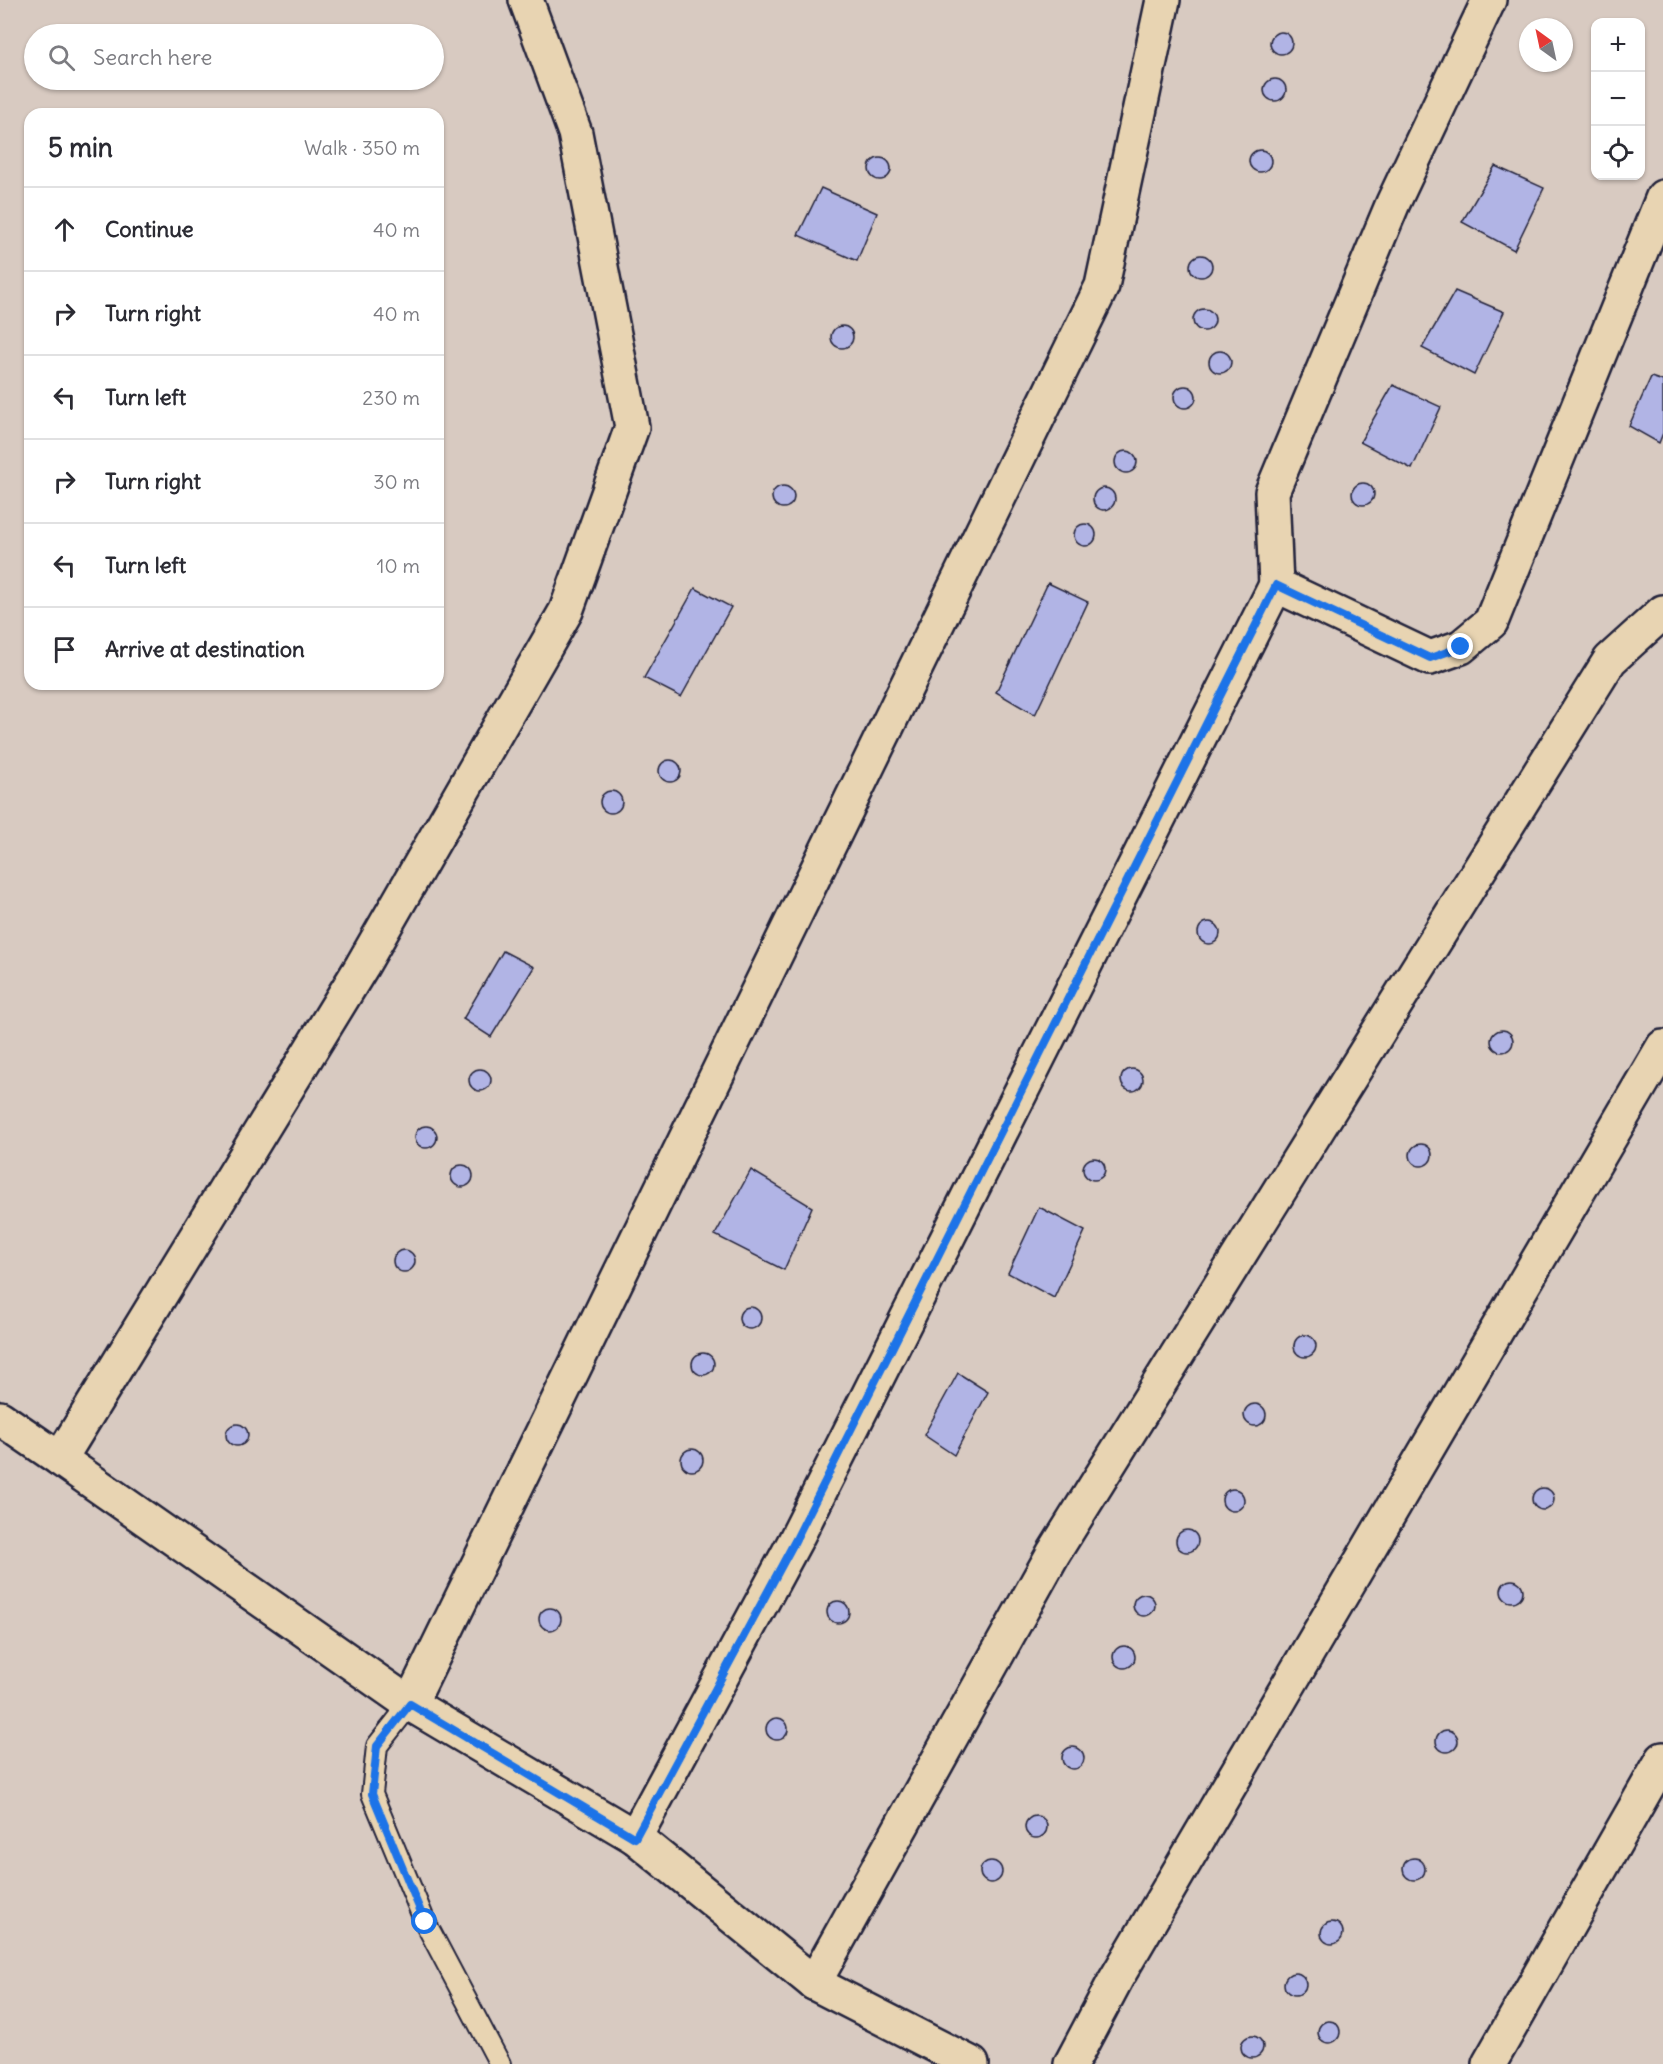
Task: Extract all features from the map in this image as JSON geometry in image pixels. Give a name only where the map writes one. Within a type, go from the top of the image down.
[{"type":"street","points":[[60,1459],[362,966],[566,611],[632,427],[574,133],[526,0]]},
{"type":"street","points":[[410,1704],[1102,286],[1164,0]]},
{"type":"street","points":[[635,1838],[801,1530],[1276,585],[1272,492],[1393,203],[1490,0]]},
{"type":"street","points":[[1276,585],[1430,658],[1461,647],[1491,622],[1663,197]]},
{"type":"street","points":[[814,1983],[1053,1554],[1610,660],[1663,612]]},
{"type":"street","points":[[1071,2064],[1122,1969],[1663,1047]]},
{"type":"street","points":[[0,1418],[410,1704],[635,1838],[814,1983],[972,2064]]},
{"type":"street","points":[[1489,2064],[1663,1759]]},
{"type":"lane","points":[[410,1704],[377,1746],[372,1794],[425,1922],[500,2064]]},
{"type":"building","points":[[1281,32],[1289,35],[1292,43],[1289,51],[1281,54],[1273,51],[1270,43],[1273,35]]},
{"type":"building","points":[[1275,79],[1283,82],[1286,90],[1283,98],[1275,101],[1267,98],[1264,90],[1267,82]]},
{"type":"building","points":[[1260,150],[1268,153],[1271,161],[1268,169],[1260,172],[1252,169],[1249,161],[1252,153]]},
{"type":"building","points":[[880,158],[888,161],[891,169],[888,177],[880,180],[872,177],[869,169],[872,161]]},
{"type":"building","points":[[1495,166],[1544,188],[1514,250],[1462,222]]},
{"type":"building","points":[[821,188],[877,213],[857,261],[798,235]]},
{"type":"building","points":[[1201,255],[1209,258],[1212,266],[1209,274],[1201,277],[1193,274],[1190,266],[1193,258]]},
{"type":"building","points":[[1455,291],[1504,312],[1474,375],[1422,348]]},
{"type":"building","points":[[1204,309],[1212,312],[1215,320],[1212,328],[1204,331],[1196,328],[1193,320],[1196,312]]},
{"type":"building","points":[[842,326],[850,329],[853,337],[850,345],[842,348],[834,345],[831,337],[834,329]]},
{"type":"building","points":[[1220,351],[1228,354],[1231,362],[1228,370],[1220,373],[1212,370],[1209,362],[1212,354]]},
{"type":"building","points":[[1651,377],[1663,381],[1663,433],[1659,443],[1629,426]]},
{"type":"building","points":[[1393,385],[1441,407],[1412,469],[1360,442]]},
{"type":"building","points":[[1185,386],[1193,389],[1196,397],[1193,405],[1185,408],[1177,405],[1174,397],[1177,389]]},
{"type":"building","points":[[1126,451],[1134,454],[1137,462],[1134,470],[1126,473],[1118,470],[1115,462],[1118,454]]},
{"type":"building","points":[[1363,483],[1371,486],[1374,494],[1371,502],[1363,505],[1355,502],[1352,494],[1355,486]]},
{"type":"building","points":[[783,486],[791,489],[794,497],[791,505],[783,508],[775,505],[772,497],[775,489]]},
{"type":"building","points":[[1104,488],[1112,491],[1115,499],[1112,507],[1104,510],[1096,507],[1093,499],[1096,491]]},
{"type":"building","points":[[1085,524],[1093,527],[1096,535],[1093,543],[1085,546],[1077,543],[1074,535],[1077,527]]},
{"type":"building","points":[[1048,583],[1088,602],[1035,715],[996,692]]},
{"type":"building","points":[[695,588],[731,607],[681,697],[644,678]]},
{"type":"building","points":[[670,760],[678,763],[681,771],[678,779],[670,782],[662,779],[659,771],[662,763]]},
{"type":"building","points":[[611,791],[619,794],[622,802],[619,810],[611,813],[603,810],[600,802],[603,794]]},
{"type":"building","points":[[1209,922],[1217,925],[1220,933],[1217,941],[1209,944],[1201,941],[1198,933],[1201,925]]},
{"type":"building","points":[[503,951],[534,967],[491,1037],[463,1019]]},
{"type":"building","points":[[1502,1030],[1510,1033],[1513,1041],[1510,1049],[1502,1052],[1494,1049],[1491,1041],[1494,1033]]},
{"type":"building","points":[[480,1069],[488,1072],[491,1080],[488,1088],[480,1091],[472,1088],[469,1080],[472,1072]]},
{"type":"building","points":[[1132,1069],[1140,1072],[1143,1080],[1140,1088],[1132,1091],[1124,1088],[1121,1080],[1124,1072]]},
{"type":"building","points":[[426,1126],[434,1129],[437,1137],[434,1145],[426,1148],[418,1145],[415,1137],[418,1129]]},
{"type":"building","points":[[1421,1144],[1429,1147],[1432,1155],[1429,1163],[1421,1166],[1413,1163],[1410,1155],[1413,1147]]},
{"type":"building","points":[[1094,1158],[1102,1161],[1105,1169],[1102,1177],[1094,1180],[1086,1177],[1083,1169],[1086,1161]]},
{"type":"building","points":[[462,1165],[470,1168],[473,1176],[470,1184],[462,1187],[454,1184],[451,1176],[454,1168]]},
{"type":"building","points":[[751,1170],[812,1207],[784,1270],[715,1235]]},
{"type":"building","points":[[1039,1207],[1085,1231],[1054,1298],[1008,1273]]},
{"type":"building","points":[[404,1250],[412,1253],[415,1261],[412,1269],[404,1272],[396,1269],[393,1261],[396,1253]]},
{"type":"building","points":[[750,1307],[758,1310],[761,1318],[758,1326],[750,1329],[742,1326],[739,1318],[742,1310]]},
{"type":"building","points":[[1305,1335],[1313,1338],[1316,1346],[1313,1354],[1305,1357],[1297,1354],[1294,1346],[1297,1338]]},
{"type":"building","points":[[703,1353],[711,1356],[714,1364],[711,1372],[703,1375],[695,1372],[692,1364],[695,1356]]},
{"type":"building","points":[[958,1373],[988,1392],[954,1455],[924,1435]]},
{"type":"building","points":[[1255,1404],[1263,1407],[1266,1415],[1263,1423],[1255,1426],[1247,1423],[1244,1415],[1247,1407]]},
{"type":"building","points":[[237,1424],[245,1427],[248,1435],[245,1443],[237,1446],[229,1443],[226,1435],[229,1427]]},
{"type":"building","points":[[692,1449],[700,1452],[703,1460],[700,1468],[692,1471],[684,1468],[681,1460],[684,1452]]},
{"type":"building","points":[[1543,1488],[1551,1491],[1554,1499],[1551,1507],[1543,1510],[1535,1507],[1532,1499],[1535,1491]]},
{"type":"building","points":[[1233,1489],[1241,1492],[1244,1500],[1241,1508],[1233,1511],[1225,1508],[1222,1500],[1225,1492]]},
{"type":"building","points":[[1187,1530],[1195,1533],[1198,1541],[1195,1549],[1187,1552],[1179,1549],[1176,1541],[1179,1533]]},
{"type":"building","points":[[1512,1580],[1520,1583],[1523,1591],[1520,1599],[1512,1602],[1504,1599],[1501,1591],[1504,1583]]},
{"type":"building","points":[[1144,1594],[1152,1597],[1155,1605],[1152,1613],[1144,1616],[1136,1613],[1133,1605],[1136,1597]]},
{"type":"building","points":[[838,1601],[846,1604],[849,1612],[846,1620],[838,1623],[830,1620],[827,1612],[830,1604]]},
{"type":"building","points":[[550,1608],[558,1611],[561,1619],[558,1627],[550,1630],[542,1627],[539,1619],[542,1611]]},
{"type":"building","points":[[1124,1646],[1132,1649],[1135,1657],[1132,1665],[1124,1668],[1116,1665],[1113,1657],[1116,1649]]},
{"type":"building","points":[[777,1718],[785,1721],[788,1729],[785,1737],[777,1740],[769,1737],[766,1729],[769,1721]]},
{"type":"building","points":[[1447,1730],[1455,1733],[1458,1741],[1455,1749],[1447,1752],[1439,1749],[1436,1741],[1439,1733]]},
{"type":"building","points":[[1073,1747],[1081,1750],[1084,1758],[1081,1766],[1073,1769],[1065,1766],[1062,1758],[1065,1750]]},
{"type":"building","points":[[1036,1816],[1044,1819],[1047,1827],[1044,1835],[1036,1838],[1028,1835],[1025,1827],[1028,1819]]},
{"type":"building","points":[[1414,1858],[1422,1861],[1425,1869],[1422,1877],[1414,1880],[1406,1877],[1403,1869],[1406,1861]]},
{"type":"building","points":[[991,1861],[999,1864],[1002,1872],[999,1880],[991,1883],[983,1880],[980,1872],[983,1864]]},
{"type":"building","points":[[1332,1922],[1340,1925],[1343,1933],[1340,1941],[1332,1944],[1324,1941],[1321,1933],[1324,1925]]},
{"type":"building","points":[[1295,1973],[1303,1976],[1306,1984],[1303,1992],[1295,1995],[1287,1992],[1284,1984],[1287,1976]]},
{"type":"building","points":[[1329,2021],[1337,2024],[1340,2032],[1337,2040],[1329,2043],[1321,2040],[1318,2032],[1321,2024]]},
{"type":"building","points":[[1252,2036],[1260,2039],[1263,2047],[1260,2055],[1252,2058],[1244,2055],[1241,2047],[1244,2039]]},
{"type":"route","points":[[425,1922],[372,1794],[377,1746],[410,1704],[465,1734],[510,1765],[635,1838],[795,1541],[1276,585],[1430,658],[1461,647]]}]
